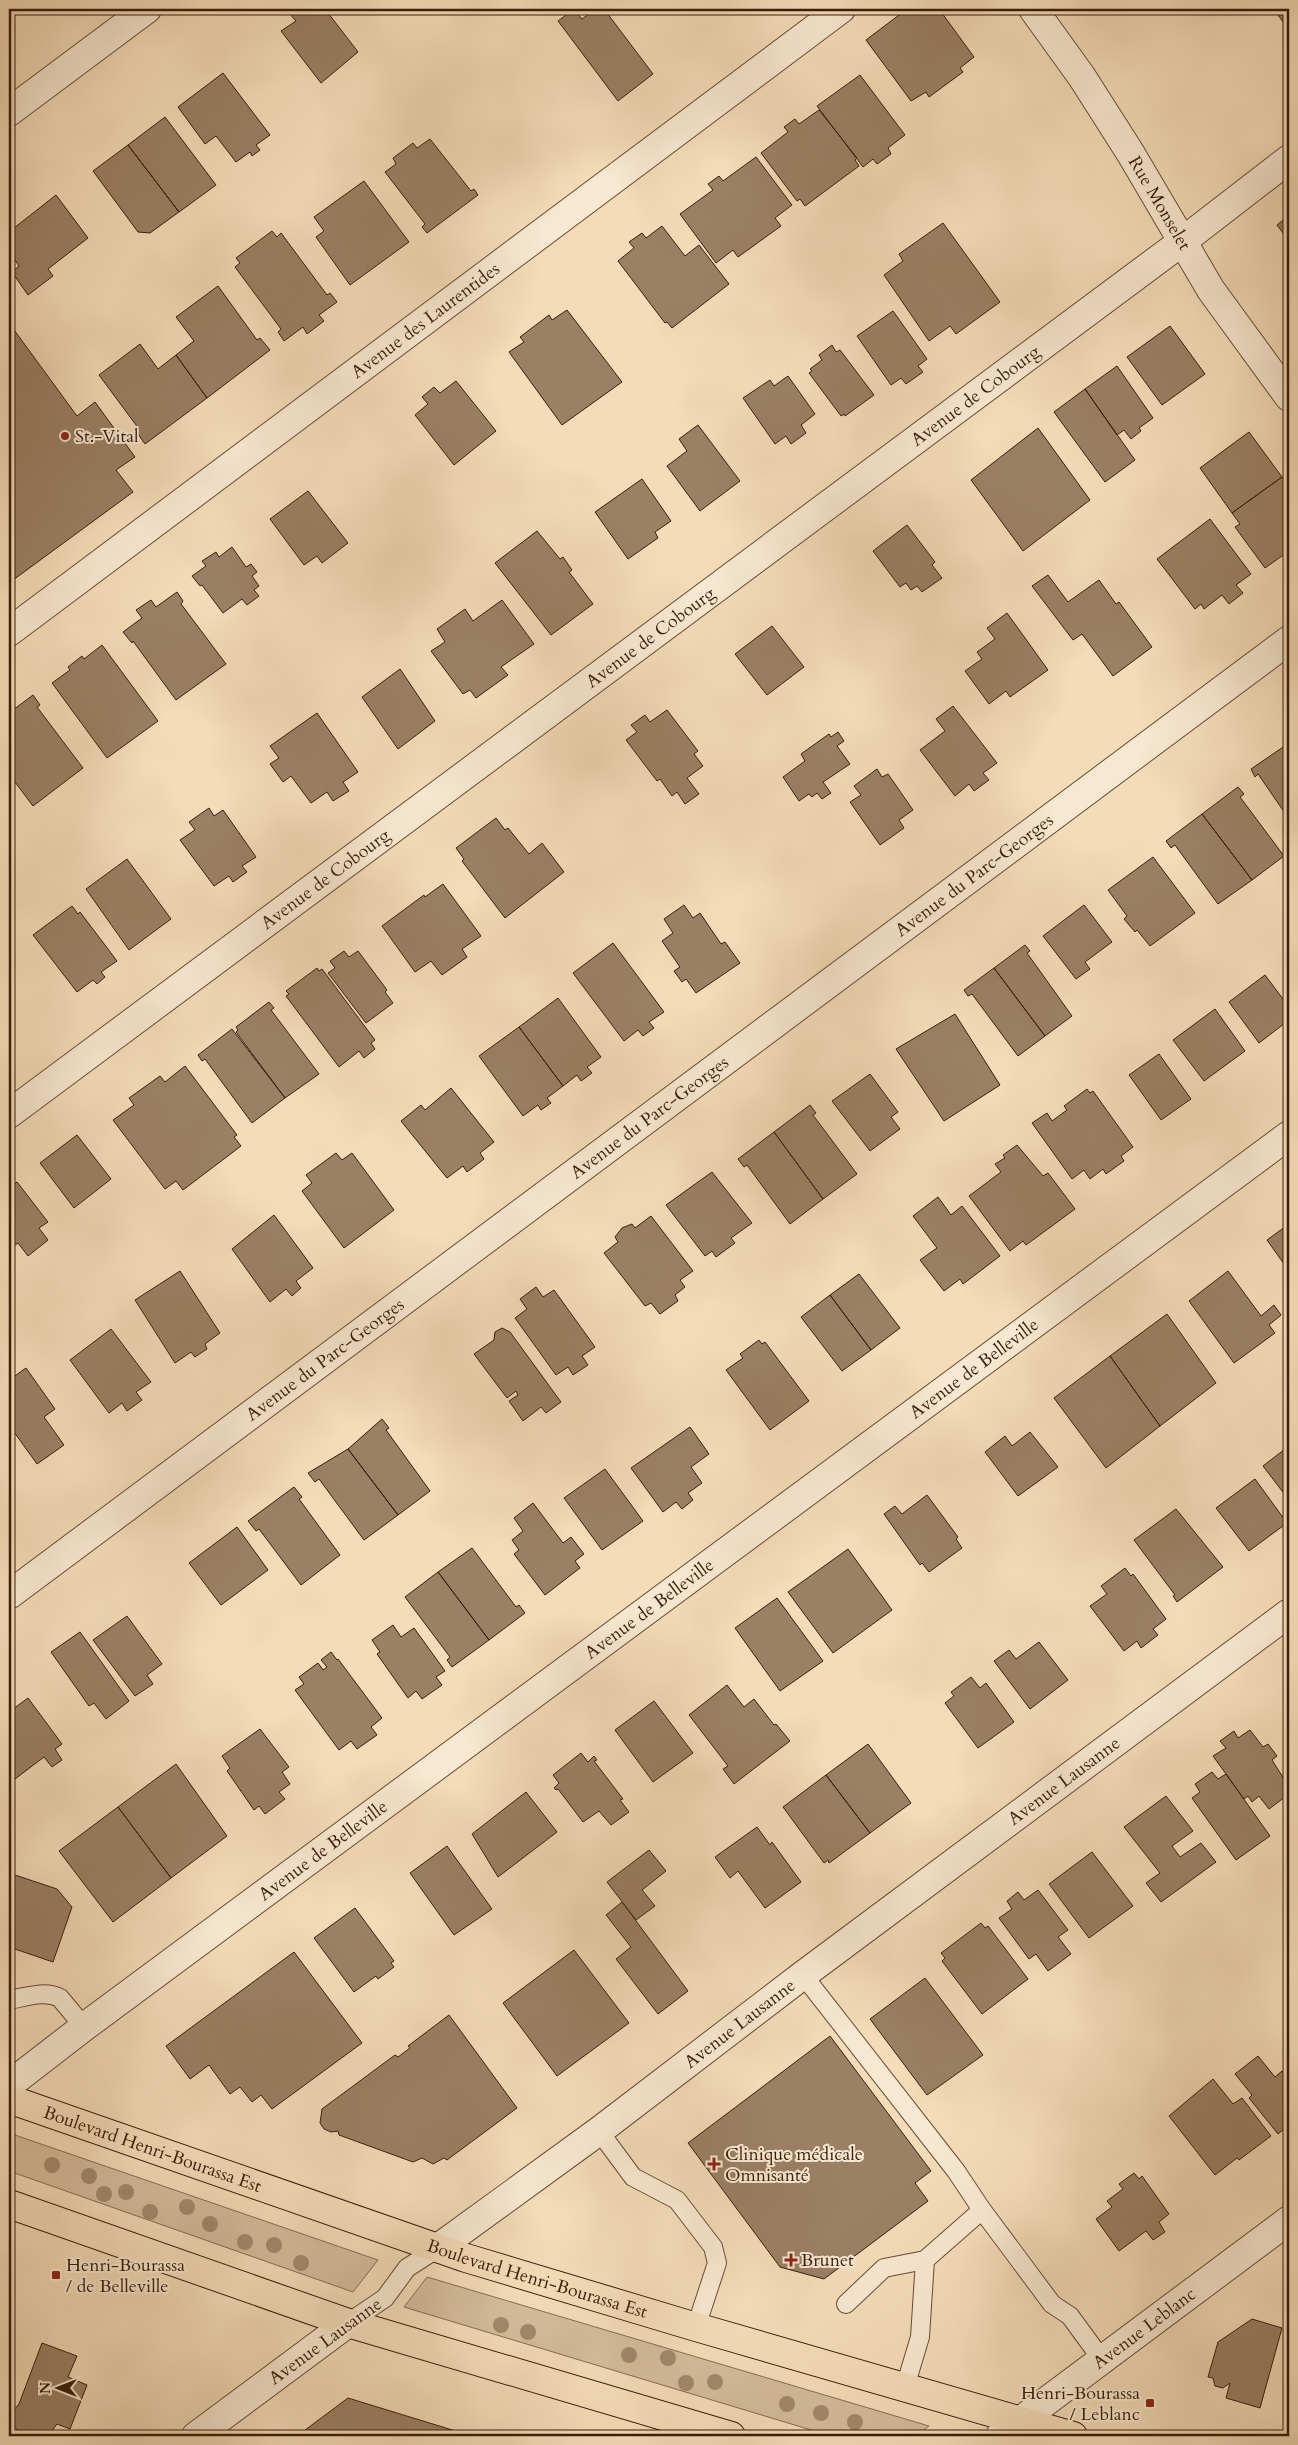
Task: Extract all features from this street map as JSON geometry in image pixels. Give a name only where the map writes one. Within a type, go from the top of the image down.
[{"type":"main road","name":"Boulevard Henri-Bourassa Est","points":[[9,2099],[438,2248],[696,2327],[905,2387],[1010,2429],[1073,2436]]},
{"type":"main road","points":[[9,2204],[348,2323],[731,2436]]},
{"type":"street","points":[[9,112],[147,9]]},
{"type":"street","name":"Avenue des Laurentides","points":[[9,632],[841,9]]},
{"type":"street","name":"Rue Monselet","points":[[1033,9],[1082,77],[1211,290],[1289,397]]},
{"type":"street","name":"Avenue de Cobourg","points":[[9,1114],[1183,241],[1289,159]]},
{"type":"street","name":"Avenue du Parc-Georges","points":[[9,1595],[1289,640]]},
{"type":"street","name":"Avenue de Belleville","points":[[9,2085],[84,2027],[1289,1135]]},
{"type":"street","name":"Avenue Lausanne","points":[[438,2248],[599,2131],[803,1975],[1289,1613]]},
{"type":"street","name":"Avenue Leblanc","points":[[1010,2429],[1289,2220]]},
{"type":"street","name":"Avenue Lausanne","points":[[196,2436],[348,2323]]},
{"type":"lane","points":[[803,1975],[956,2171],[982,2210],[1052,2304],[1070,2316],[1103,2361]]},
{"type":"lane","points":[[9,2000],[42,1994],[55,1996],[60,1998],[84,2027]]},
{"type":"lane","points":[[599,2131],[633,2177],[677,2200],[713,2247],[717,2263],[696,2327]]},
{"type":"lane","points":[[846,2304],[884,2268],[925,2260],[982,2210]]},
{"type":"lane","name":"Avenue Lausanne","points":[[348,2323],[385,2298],[407,2268],[438,2248]]},
{"type":"lane","points":[[905,2387],[920,2337],[925,2260]]},
{"type":"shaded area","points":[[9,2133],[378,2260],[353,2292],[9,2171]]},
{"type":"shaded area","points":[[427,2277],[929,2426],[915,2436],[831,2436],[404,2307]]},
{"type":"building","points":[[296,9],[304,9],[307,12],[312,9],[325,9],[358,52],[321,83],[281,31],[296,21],[289,13]]},
{"type":"building","points":[[574,9],[582,19],[596,9],[604,9],[653,74],[618,101],[558,21]]},
{"type":"building","points":[[907,9],[939,9],[974,57],[960,68],[963,72],[929,97],[926,92],[911,101],[866,40]]},
{"type":"building","points":[[1276,9],[1289,9],[1289,30],[1278,15],[1280,13]]},
{"type":"building","points":[[223,73],[270,135],[256,145],[260,150],[252,156],[250,152],[236,162],[216,136],[205,144],[178,107]]},
{"type":"building","points":[[860,75],[905,135],[888,148],[891,154],[877,164],[873,159],[863,167],[817,106]]},
{"type":"building","points":[[819,110],[857,158],[855,160],[859,166],[805,206],[800,199],[797,201],[761,153],[788,132],[784,127],[795,119],[799,124]]},
{"type":"building","points":[[165,117],[216,185],[179,212],[128,145]]},
{"type":"building","points":[[430,139],[471,191],[474,189],[478,195],[427,233],[422,227],[425,224],[385,172],[396,164],[393,158],[413,143],[417,148]]},
{"type":"building","points":[[128,145],[179,212],[150,233],[138,232],[93,171]]},
{"type":"building","points":[[756,157],[792,205],[775,218],[781,226],[738,257],[733,250],[716,263],[680,214],[713,190],[708,184],[719,176],[723,181]]},
{"type":"building","points":[[364,181],[409,242],[350,285],[316,237],[324,231],[314,217]]},
{"type":"building","points":[[56,195],[88,238],[48,269],[53,276],[28,295],[12,272],[19,266],[9,251],[9,232]]},
{"type":"building","points":[[1289,215],[1289,241],[1277,225]]},
{"type":"building","points":[[943,223],[1000,302],[956,334],[950,326],[929,341],[884,275],[903,261],[899,254]]},
{"type":"building","points":[[662,226],[685,256],[699,245],[729,284],[672,328],[667,322],[665,323],[618,261],[634,248],[629,242],[642,233],[646,238]]},
{"type":"building","points":[[272,231],[277,237],[281,233],[327,295],[330,293],[337,302],[319,315],[324,321],[307,334],[303,327],[284,341],[278,332],[281,329],[235,267],[240,263],[236,258]]},
{"type":"building","points":[[218,286],[257,340],[260,338],[270,350],[207,398],[176,355],[194,341],[176,317]]},
{"type":"building","points":[[567,310],[622,382],[562,425],[509,352],[524,342],[520,337],[549,315],[552,320]]},
{"type":"building","points":[[893,311],[927,359],[918,366],[923,372],[906,384],[901,378],[891,385],[857,336]]},
{"type":"building","name":"St.-Vital","points":[[9,323],[77,416],[95,402],[135,457],[116,470],[133,492],[9,583]]},
{"type":"building","points":[[1170,326],[1205,374],[1162,405],[1127,357]]},
{"type":"building","points":[[140,344],[158,369],[176,355],[207,398],[145,444],[136,431],[139,429],[99,375]]},
{"type":"building","points":[[832,345],[836,352],[840,350],[874,395],[845,416],[844,414],[841,416],[809,373],[812,371],[810,369],[822,360],[819,355]]},
{"type":"building","points":[[1117,366],[1153,418],[1139,428],[1141,431],[1131,439],[1124,430],[1117,435],[1085,389]]},
{"type":"building","points":[[788,376],[815,414],[801,425],[806,433],[791,444],[786,436],[775,444],[743,398],[770,380],[774,386]]},
{"type":"building","points":[[456,381],[496,431],[454,465],[415,415],[428,404],[422,397],[434,387],[440,393]]},
{"type":"building","points":[[1085,389],[1135,460],[1105,482],[1054,412]]},
{"type":"building","points":[[698,425],[740,481],[700,511],[667,466],[687,451],[679,439]]},
{"type":"building","points":[[1038,428],[1090,500],[1023,551],[971,480]]},
{"type":"building","points":[[1249,432],[1282,477],[1232,513],[1200,468]]},
{"type":"building","points":[[1282,477],[1289,487],[1289,551],[1265,568],[1235,527],[1240,524],[1232,513]]},
{"type":"building","points":[[642,479],[671,521],[655,532],[658,538],[628,559],[595,512]]},
{"type":"building","points":[[308,491],[348,543],[322,563],[317,556],[304,565],[270,519]]},
{"type":"building","points":[[1210,519],[1251,574],[1236,585],[1243,593],[1229,604],[1222,595],[1204,609],[1201,604],[1195,609],[1157,559]]},
{"type":"building","points":[[907,525],[935,562],[932,565],[942,578],[922,592],[917,586],[911,590],[906,583],[900,587],[873,551]]},
{"type":"building","points":[[537,531],[560,559],[563,557],[572,570],[569,572],[593,604],[551,635],[495,563]]},
{"type":"building","points":[[232,547],[246,567],[251,564],[257,572],[252,576],[259,586],[254,590],[259,596],[247,605],[242,599],[223,613],[202,585],[200,586],[192,576],[206,566],[202,561],[216,552],[219,557]]},
{"type":"building","points":[[1048,575],[1068,602],[1099,580],[1116,604],[1119,602],[1152,647],[1113,676],[1082,634],[1073,640],[1032,586]]},
{"type":"building","points":[[177,592],[183,601],[181,604],[226,664],[176,700],[133,641],[132,643],[123,632],[142,618],[136,610],[151,600],[156,607]]},
{"type":"building","points":[[502,600],[534,644],[501,667],[508,675],[476,698],[470,690],[463,694],[431,651],[445,642],[437,629],[465,609],[473,621]]},
{"type":"building","points":[[1007,613],[1048,670],[1010,697],[1006,691],[989,704],[965,671],[982,659],[977,652],[995,639],[987,628]]},
{"type":"building","points":[[772,626],[804,667],[767,695],[735,654]]},
{"type":"building","points":[[102,645],[158,721],[107,758],[52,683],[70,670],[68,667],[82,656],[84,659]]},
{"type":"building","points":[[400,669],[435,721],[398,749],[362,697]]},
{"type":"building","points":[[33,695],[40,705],[37,707],[83,768],[33,806],[9,774],[9,704],[13,710]]},
{"type":"building","points":[[953,706],[997,763],[983,773],[989,780],[974,791],[969,784],[955,796],[920,750],[945,731],[936,719]]},
{"type":"building","points":[[667,710],[698,751],[694,754],[703,766],[687,778],[699,794],[685,804],[677,792],[672,796],[660,779],[657,781],[626,740],[637,732],[631,725],[645,715],[650,722]]},
{"type":"building","points":[[317,713],[358,772],[343,782],[349,791],[333,801],[327,792],[311,803],[291,776],[283,782],[270,764],[279,758],[270,746]]},
{"type":"building","points":[[838,732],[844,741],[837,746],[850,764],[823,782],[831,793],[822,799],[817,793],[812,797],[809,794],[799,801],[783,777],[805,761],[801,754],[829,734],[831,737]]},
{"type":"building","points":[[1289,743],[1289,819],[1258,774],[1255,777],[1251,769]]},
{"type":"building","points":[[877,769],[882,777],[888,774],[913,810],[899,820],[904,828],[880,845],[850,802],[861,795],[854,786]]},
{"type":"building","points":[[1238,787],[1244,794],[1240,797],[1284,856],[1252,880],[1202,814]]},
{"type":"building","points":[[209,808],[214,816],[223,810],[256,857],[242,866],[247,872],[233,882],[229,876],[214,886],[180,840],[195,830],[189,822]]},
{"type":"building","points":[[1202,814],[1252,880],[1218,904],[1175,845],[1171,848],[1166,841]]},
{"type":"building","points":[[496,818],[505,830],[508,828],[529,854],[542,843],[564,872],[505,918],[462,861],[464,859],[456,848]]},
{"type":"building","points":[[1153,857],[1195,913],[1150,946],[1137,930],[1135,932],[1124,919],[1127,916],[1108,890]]},
{"type":"building","points":[[127,859],[171,919],[129,950],[86,889]]},
{"type":"building","points":[[443,884],[481,936],[462,949],[467,957],[442,975],[431,961],[415,972],[382,926],[424,895],[425,897]]},
{"type":"building","points":[[684,905],[693,918],[700,913],[721,944],[725,942],[740,963],[696,993],[686,979],[682,982],[674,971],[680,967],[662,941],[673,933],[664,919]]},
{"type":"building","points":[[1084,905],[1112,942],[1085,962],[1090,969],[1076,979],[1043,936]]},
{"type":"building","points":[[72,906],[78,914],[80,912],[117,961],[101,972],[105,977],[97,984],[93,980],[77,992],[33,935]]},
{"type":"building","points":[[613,943],[664,1012],[649,1022],[654,1028],[643,1036],[638,1030],[624,1041],[573,973]]},
{"type":"building","points":[[1025,945],[1030,951],[1027,953],[1072,1016],[1045,1036],[994,968]]},
{"type":"building","points":[[344,951],[349,957],[358,951],[387,990],[385,992],[393,1003],[366,1023],[328,973],[335,968],[330,961]]},
{"type":"building","points":[[317,968],[319,971],[322,969],[375,1040],[371,1043],[375,1049],[364,1058],[359,1051],[339,1067],[286,996],[289,994],[286,991]]},
{"type":"building","points":[[994,968],[1045,1036],[1018,1056],[972,994],[968,996],[964,990]]},
{"type":"building","points":[[1265,975],[1289,1007],[1289,1020],[1259,1043],[1229,1002]]},
{"type":"building","points":[[558,998],[601,1057],[587,1067],[592,1073],[581,1081],[577,1075],[563,1086],[519,1027]]},
{"type":"building","points":[[269,1002],[274,1008],[271,1010],[319,1074],[285,1098],[236,1032],[238,1030],[236,1027]]},
{"type":"building","points":[[1215,1009],[1245,1051],[1204,1081],[1173,1040]]},
{"type":"building","points":[[955,1014],[1000,1085],[944,1121],[896,1049]]},
{"type":"building","points":[[519,1027],[563,1086],[547,1098],[551,1103],[541,1110],[538,1105],[523,1116],[479,1056]]},
{"type":"building","points":[[232,1029],[285,1098],[252,1123],[205,1059],[202,1061],[198,1055]]},
{"type":"building","points":[[1159,1054],[1191,1099],[1161,1120],[1129,1075]]},
{"type":"building","points":[[185,1066],[237,1135],[234,1137],[241,1146],[183,1190],[176,1181],[165,1189],[113,1120],[134,1105],[129,1098],[160,1076],[165,1082]]},
{"type":"building","points":[[870,1074],[898,1112],[891,1117],[900,1129],[870,1151],[832,1101]]},
{"type":"building","points":[[451,1088],[494,1142],[480,1153],[484,1159],[467,1172],[463,1166],[447,1178],[401,1121],[421,1105],[425,1110]]},
{"type":"building","points":[[1087,1089],[1090,1093],[1093,1091],[1133,1147],[1121,1156],[1124,1161],[1106,1174],[1103,1169],[1090,1179],[1084,1170],[1072,1179],[1032,1123],[1047,1113],[1052,1121],[1067,1110],[1064,1106]]},
{"type":"building","points":[[810,1105],[816,1113],[813,1115],[857,1174],[823,1199],[774,1132]]},
{"type":"building","points":[[774,1132],[823,1199],[790,1224],[747,1165],[744,1167],[738,1159]]},
{"type":"building","points":[[77,1135],[111,1179],[74,1208],[40,1163]]},
{"type":"building","points":[[1017,1145],[1043,1176],[1048,1173],[1075,1209],[1026,1245],[1023,1241],[1010,1251],[969,1196],[1001,1172],[995,1164],[1005,1158],[1003,1155]]},
{"type":"building","points":[[336,1153],[342,1160],[352,1153],[394,1210],[344,1248],[302,1191],[312,1183],[306,1175]]},
{"type":"building","points":[[712,1172],[752,1223],[731,1238],[735,1243],[716,1257],[712,1251],[705,1256],[666,1205]]},
{"type":"building","points":[[17,1182],[48,1222],[39,1228],[48,1240],[28,1256],[18,1243],[11,1248],[9,1245],[9,1188]]},
{"type":"building","points":[[938,1197],[951,1215],[962,1206],[1000,1256],[963,1284],[960,1279],[944,1291],[920,1260],[937,1248],[913,1216]]},
{"type":"building","points":[[274,1215],[313,1268],[296,1281],[301,1288],[292,1296],[286,1289],[270,1302],[232,1249]]},
{"type":"building","points":[[651,1216],[693,1271],[680,1280],[685,1287],[675,1295],[678,1301],[660,1314],[651,1303],[645,1306],[604,1253],[618,1242],[615,1237],[622,1228],[632,1224],[635,1228]]},
{"type":"building","points":[[1289,1224],[1289,1271],[1267,1240]]},
{"type":"building","points":[[180,1271],[220,1333],[205,1344],[207,1349],[195,1357],[191,1352],[175,1363],[135,1300]]},
{"type":"building","points":[[1228,1271],[1261,1316],[1274,1305],[1281,1315],[1269,1325],[1275,1333],[1234,1363],[1189,1301]]},
{"type":"building","points":[[859,1274],[900,1328],[871,1350],[830,1295]]},
{"type":"building","points":[[536,1287],[543,1297],[554,1290],[595,1347],[582,1356],[588,1365],[573,1375],[568,1367],[556,1375],[515,1318],[527,1309],[520,1299]]},
{"type":"building","points":[[830,1295],[871,1350],[842,1371],[801,1317]]},
{"type":"building","points":[[1167,1314],[1216,1383],[1160,1426],[1110,1356]]},
{"type":"building","points":[[502,1328],[510,1332],[561,1402],[546,1413],[541,1407],[523,1421],[509,1401],[518,1395],[516,1391],[507,1398],[474,1354],[494,1340],[495,1332]]},
{"type":"building","points":[[111,1329],[151,1382],[136,1392],[142,1400],[127,1411],[122,1403],[109,1413],[70,1360]]},
{"type":"building","points":[[759,1340],[762,1344],[765,1342],[809,1401],[770,1430],[726,1370],[743,1358],[740,1354]]},
{"type":"building","points":[[1110,1356],[1160,1426],[1106,1468],[1054,1398]]},
{"type":"building","points":[[26,1368],[55,1409],[44,1417],[64,1445],[37,1464],[9,1425],[9,1380]]},
{"type":"building","points":[[382,1419],[389,1428],[386,1430],[430,1491],[398,1515],[348,1449]]},
{"type":"building","points":[[690,1427],[709,1454],[691,1467],[702,1483],[688,1493],[693,1500],[682,1509],[676,1502],[663,1512],[631,1468]]},
{"type":"building","points":[[1030,1432],[1058,1467],[1018,1496],[985,1452],[1005,1436],[1012,1446]]},
{"type":"building","points":[[1289,1446],[1289,1500],[1263,1466]]},
{"type":"building","points":[[348,1449],[398,1515],[364,1540],[319,1479],[315,1482],[308,1473]]},
{"type":"building","points":[[605,1469],[643,1521],[602,1550],[564,1498]]},
{"type":"building","points":[[9,1474],[15,1483],[9,1488]]},
{"type":"building","points":[[1255,1479],[1287,1523],[1249,1551],[1216,1508]]},
{"type":"building","points":[[294,1487],[302,1497],[299,1499],[340,1555],[301,1585],[259,1529],[256,1531],[248,1521]]},
{"type":"building","points":[[927,1495],[958,1537],[956,1539],[962,1548],[929,1572],[922,1563],[920,1565],[884,1514],[895,1506],[902,1514]]},
{"type":"building","points":[[533,1503],[563,1543],[571,1537],[584,1554],[575,1561],[580,1568],[545,1595],[514,1554],[519,1550],[512,1540],[523,1531],[514,1518]]},
{"type":"building","points":[[1176,1509],[1223,1567],[1177,1602],[1173,1596],[1175,1595],[1134,1540]]},
{"type":"building","points":[[237,1527],[268,1570],[221,1605],[189,1563]]},
{"type":"building","points":[[472,1548],[516,1607],[519,1605],[525,1613],[489,1640],[438,1572]]},
{"type":"building","points":[[848,1549],[892,1610],[833,1653],[788,1592]]},
{"type":"building","points":[[1125,1568],[1131,1576],[1133,1574],[1166,1619],[1153,1629],[1158,1635],[1141,1648],[1137,1641],[1124,1651],[1090,1606],[1107,1594],[1101,1586]]},
{"type":"building","points":[[438,1572],[489,1640],[452,1667],[447,1660],[450,1657],[405,1597]]},
{"type":"building","points":[[777,1598],[823,1661],[780,1691],[735,1628]]},
{"type":"building","points":[[127,1616],[162,1664],[147,1675],[153,1684],[135,1696],[93,1640]]},
{"type":"building","points":[[393,1625],[401,1637],[414,1628],[445,1671],[436,1677],[442,1685],[422,1699],[416,1691],[408,1698],[377,1654],[380,1652],[372,1640]]},
{"type":"building","points":[[80,1632],[129,1701],[106,1719],[94,1703],[89,1706],[51,1652]]},
{"type":"building","points":[[1039,1642],[1068,1680],[1030,1709],[994,1661],[1009,1650],[1016,1659]]},
{"type":"building","points":[[331,1652],[382,1718],[371,1727],[377,1735],[357,1749],[351,1741],[339,1750],[295,1690],[304,1684],[299,1677],[318,1663],[323,1670],[327,1667],[321,1660]]},
{"type":"building","points":[[971,1677],[980,1688],[986,1683],[1014,1722],[978,1748],[945,1703],[954,1696],[951,1692]]},
{"type":"building","points":[[727,1685],[744,1707],[754,1699],[774,1725],[776,1724],[790,1741],[734,1784],[723,1769],[728,1766],[689,1715]]},
{"type":"building","points":[[28,1698],[62,1744],[55,1749],[62,1760],[52,1767],[44,1757],[15,1779],[9,1770],[9,1712]]},
{"type":"building","points":[[654,1701],[693,1753],[653,1782],[615,1730]]},
{"type":"building","points":[[260,1729],[289,1767],[282,1772],[290,1784],[279,1792],[285,1799],[265,1814],[259,1806],[254,1810],[227,1771],[230,1768],[222,1756]]},
{"type":"building","points":[[1250,1730],[1263,1747],[1268,1744],[1277,1756],[1272,1760],[1289,1787],[1289,1794],[1269,1809],[1259,1796],[1252,1802],[1248,1796],[1244,1799],[1213,1756],[1226,1748],[1220,1741],[1234,1731],[1238,1738]]},
{"type":"building","points":[[868,1744],[911,1803],[870,1833],[826,1775]]},
{"type":"building","points":[[581,1753],[588,1762],[594,1756],[597,1760],[594,1761],[623,1799],[620,1800],[629,1812],[611,1825],[599,1811],[583,1822],[558,1789],[554,1788],[559,1783],[553,1775]]},
{"type":"building","points":[[176,1764],[227,1836],[171,1878],[118,1807]]},
{"type":"building","points":[[1212,1772],[1218,1779],[1226,1774],[1270,1836],[1236,1860],[1192,1798],[1200,1792],[1195,1784]]},
{"type":"building","points":[[826,1775],[870,1833],[829,1863],[828,1860],[824,1863],[783,1807]]},
{"type":"building","points":[[526,1792],[557,1832],[498,1877],[472,1834]]},
{"type":"building","points":[[1166,1796],[1193,1831],[1172,1846],[1180,1857],[1201,1843],[1216,1862],[1161,1902],[1146,1883],[1160,1873],[1124,1827]]},
{"type":"building","points":[[118,1807],[171,1878],[113,1922],[59,1851]]},
{"type":"building","points":[[757,1827],[770,1845],[772,1842],[801,1882],[765,1908],[738,1871],[730,1878],[715,1857]]},
{"type":"building","points":[[447,1846],[492,1909],[454,1935],[410,1873]]},
{"type":"building","points":[[649,1850],[666,1871],[642,1890],[655,1906],[636,1920],[607,1882]]},
{"type":"building","points":[[1092,1852],[1133,1906],[1089,1938],[1049,1884]]},
{"type":"building","points":[[9,1873],[57,1889],[72,1907],[53,1962],[9,1947]]},
{"type":"building","points":[[1038,1890],[1068,1930],[1058,1937],[1071,1954],[1048,1971],[1036,1954],[1029,1959],[999,1918],[1012,1909],[1007,1901],[1018,1892],[1024,1900]]},
{"type":"building","points":[[622,1902],[688,1991],[658,2014],[616,1959],[631,1947],[606,1915]]},
{"type":"building","points":[[355,1908],[394,1961],[391,1963],[394,1967],[378,1979],[376,1976],[354,1992],[314,1938]]},
{"type":"building","points":[[981,1923],[985,1928],[988,1926],[1028,1979],[982,2014],[942,1961],[945,1958],[941,1953]]},
{"type":"building","points":[[574,1950],[629,2023],[557,2076],[503,2003]]},
{"type":"building","points":[[294,1952],[362,2043],[272,2109],[261,2095],[252,2102],[240,2087],[230,2094],[209,2065],[190,2079],[166,2046]]},
{"type":"building","points":[[925,1978],[983,2055],[927,2095],[870,2019]]},
{"type":"building","points":[[449,2015],[517,2108],[447,2160],[444,2158],[433,2164],[422,2158],[413,2162],[339,2135],[338,2131],[331,2132],[324,2129],[320,2123],[322,2109],[395,2055],[398,2057],[410,2048],[408,2046]]},
{"type":"building","points":[[830,2036],[931,2171],[915,2183],[928,2201],[824,2279],[780,2267],[688,2143]]},
{"type":"building","points":[[1258,2056],[1275,2077],[1282,2071],[1289,2080],[1289,2125],[1278,2134],[1249,2098],[1252,2095],[1235,2074]]},
{"type":"building","points":[[1213,2079],[1233,2104],[1242,2098],[1271,2136],[1215,2175],[1169,2116]]},
{"type":"building","points":[[1134,2173],[1139,2179],[1142,2176],[1169,2214],[1159,2222],[1165,2232],[1153,2240],[1146,2231],[1119,2251],[1096,2219],[1112,2207],[1107,2201],[1123,2189],[1119,2184]]},
{"type":"building","points":[[1252,2319],[1282,2328],[1260,2408],[1226,2398],[1230,2383],[1223,2388],[1215,2386],[1213,2378],[1208,2377],[1218,2342]]},
{"type":"building","points":[[42,2343],[77,2356],[68,2377],[87,2385],[70,2429],[57,2424],[48,2436],[22,2436],[9,2420],[9,2416],[19,2404]]},
{"type":"building","points":[[348,2398],[472,2436],[297,2436]]},
{"type":"place","name":"St.-Vital","points":[[65,436]]},
{"type":"place","name":"Clinique médicale Omnisanté","points":[[714,2164]]},
{"type":"place","name":"Brunet","points":[[791,2260]]},
{"type":"place","name":"Henri-Bourassa / de Belleville","points":[[56,2275]]},
{"type":"place","name":"Henri-Bourassa / Leblanc","points":[[1150,2403]]}]
